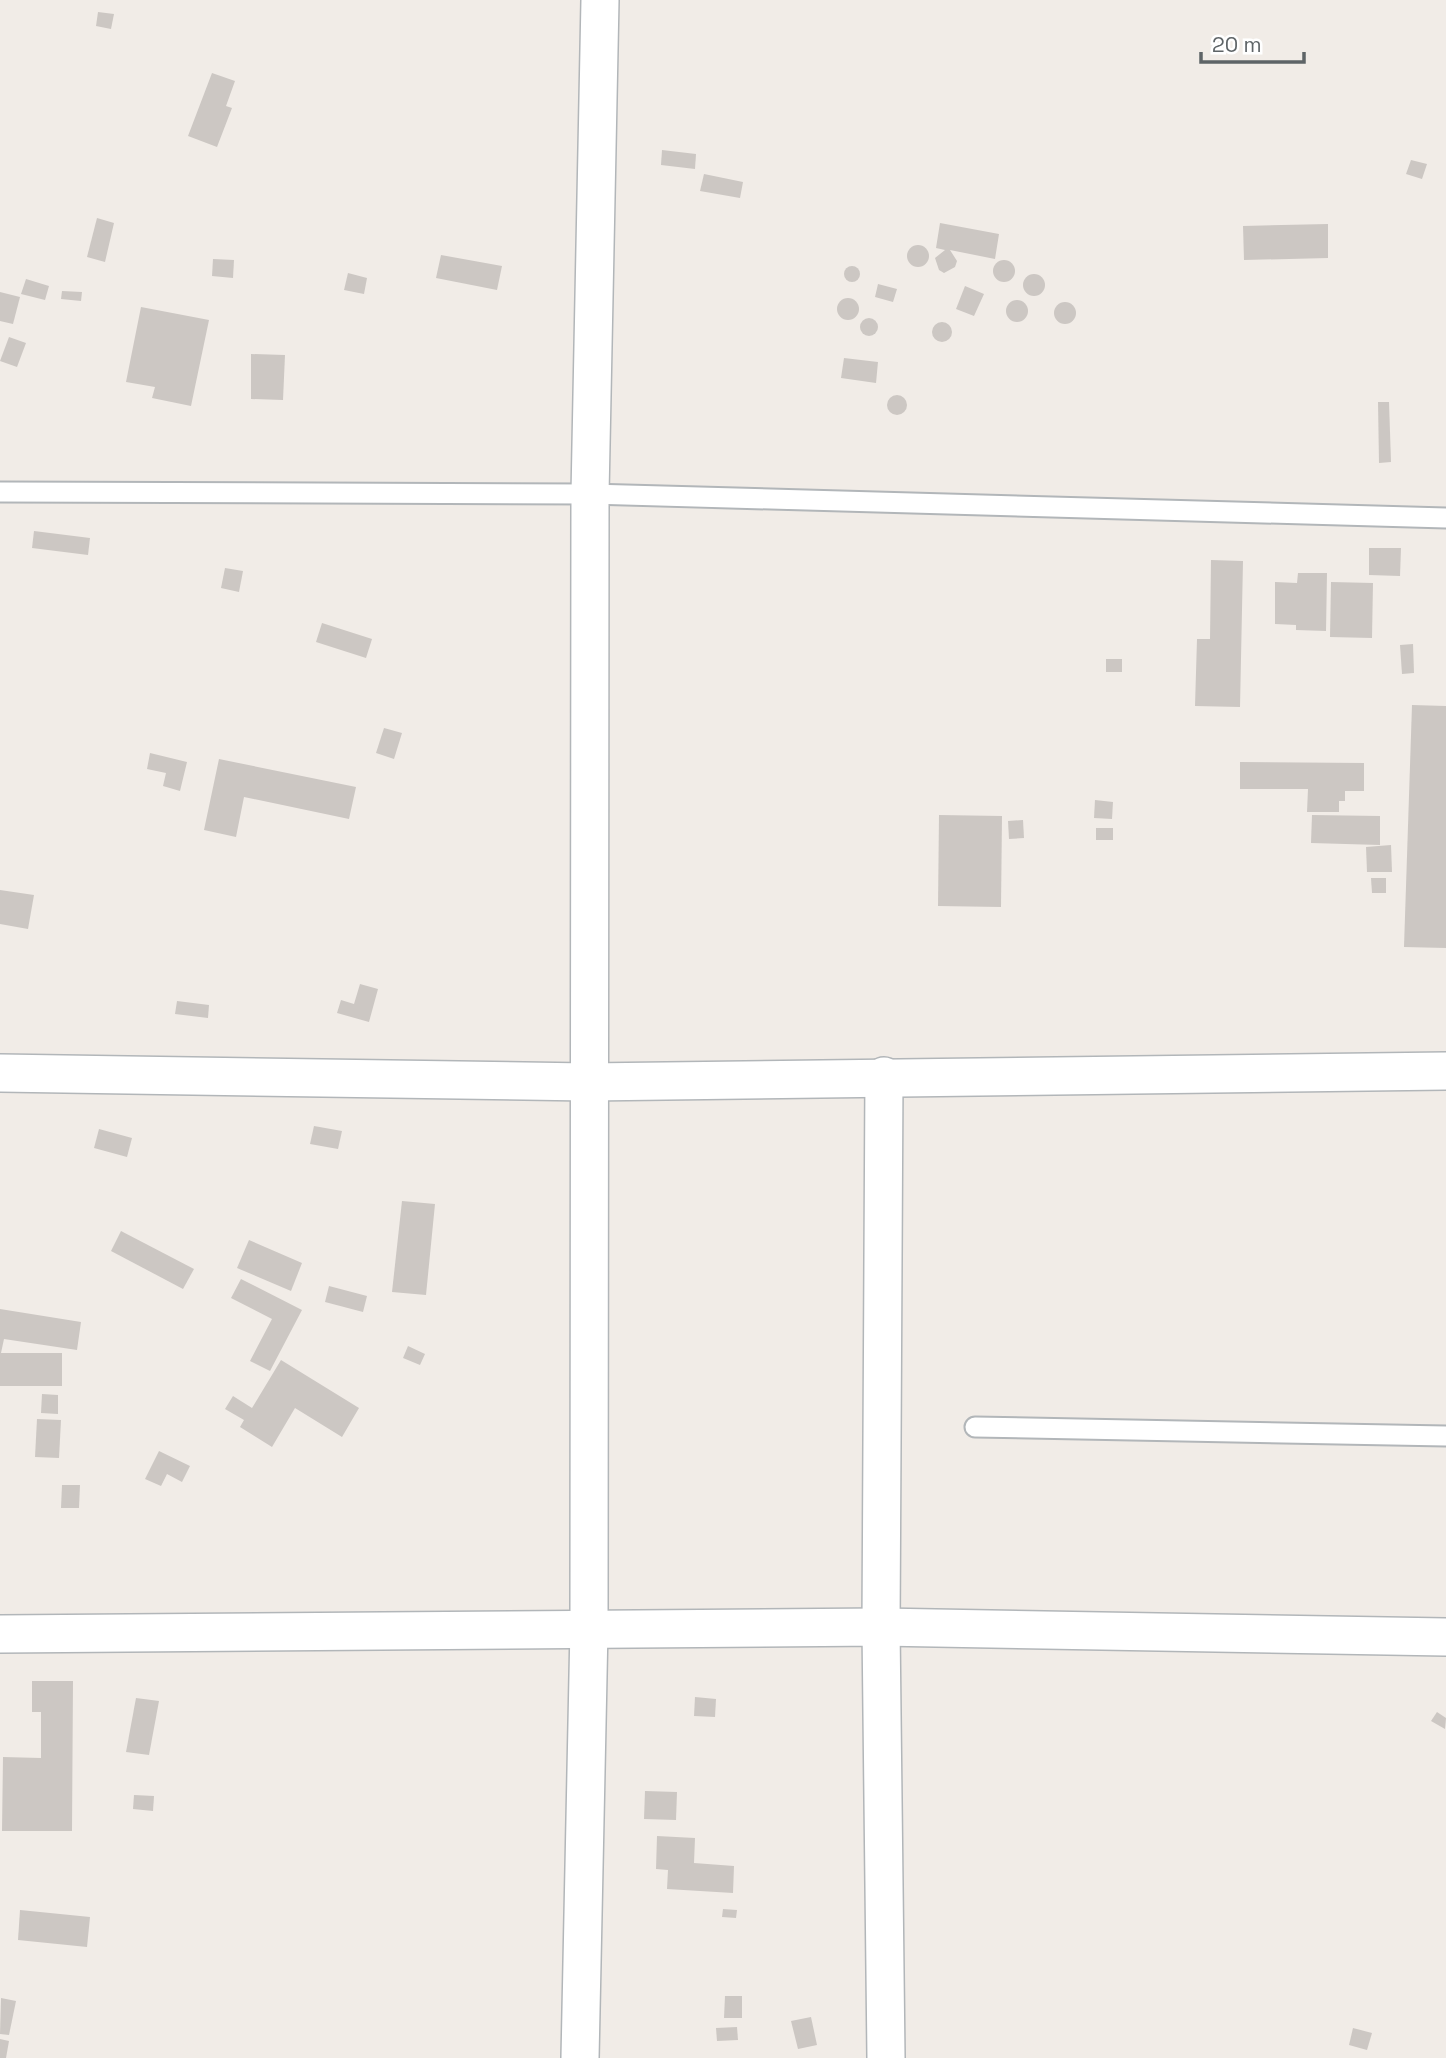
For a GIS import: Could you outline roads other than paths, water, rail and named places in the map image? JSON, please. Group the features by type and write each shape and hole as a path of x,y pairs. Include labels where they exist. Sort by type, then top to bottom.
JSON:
{"street":[{"path":"580,2058 589,1628 590,494 600,0"},
{"path":"0,1073 588,1082 884,1076 1446,1071"},
{"path":"884,1076 881,1627 886,2058"},
{"path":"0,1634 881,1627 1446,1637"}],"lane":[{"path":"0,492 590,494 1446,518"},
{"path":"975,1427 1446,1436"}]}
